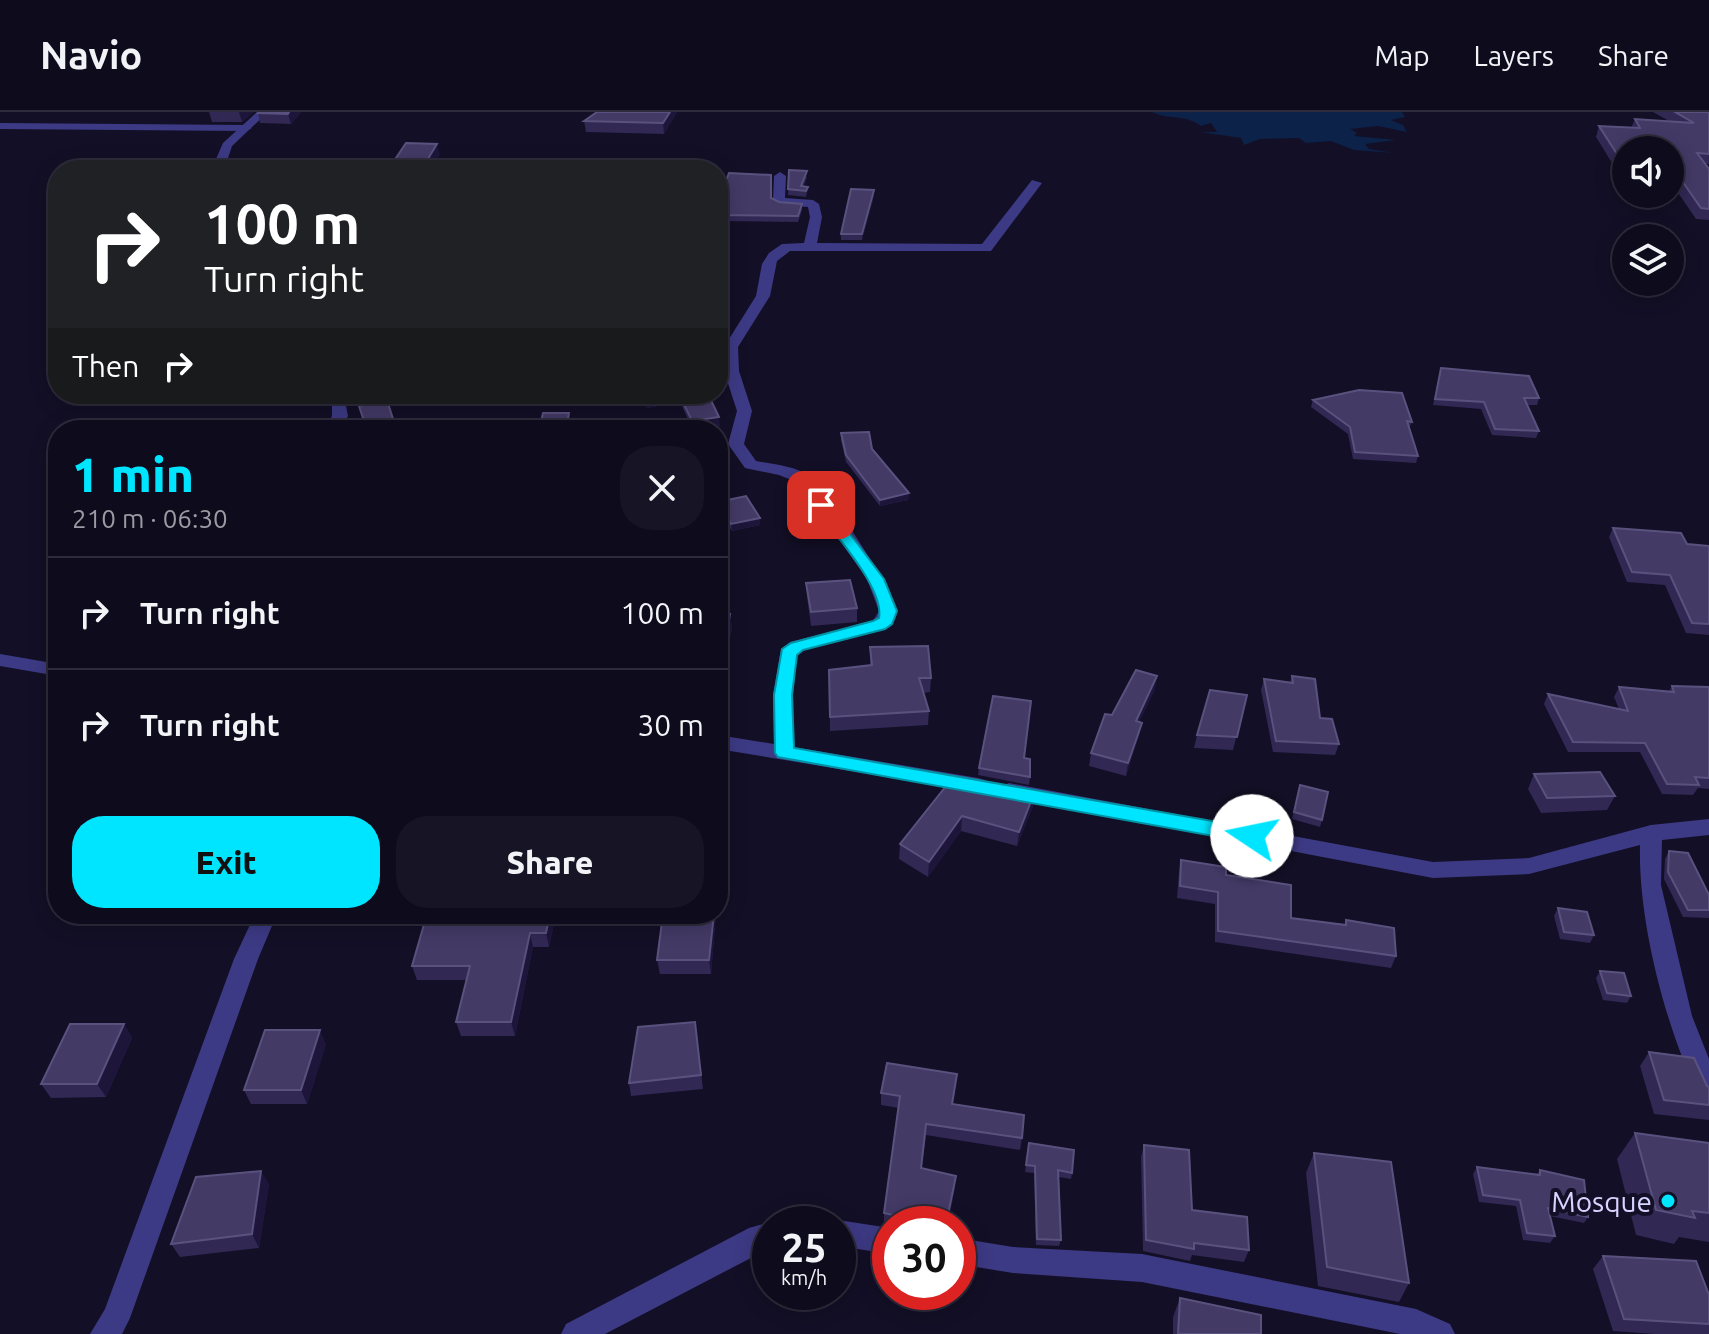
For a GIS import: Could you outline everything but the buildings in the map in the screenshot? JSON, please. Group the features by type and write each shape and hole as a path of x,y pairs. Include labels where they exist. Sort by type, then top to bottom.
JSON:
{"street":[{"path":"223,160 227,145 263,112"},
{"path":"0,126 246,128"},
{"path":"780,176 779,201 813,204 816,217 810,247"},
{"path":"784,753 783,695 788,653 797,646 879,625 886,620 888,611 876,579 805,480 783,471 751,465 736,444 745,409 731,370 731,348 742,323 766,288 767,265 775,253 787,247 986,248 1036,183"},
{"path":"0,660 48,668"},
{"path":"728,744 1433,870 1529,866 1651,833 1709,827"},
{"path":"1651,833 1650,885 1680,1016 1708,1088"},
{"path":"105,1334 116,1318 246,959 262,924"},
{"path":"576,1334 752,1241"},
{"path":"976,1254 1013,1260 1142,1268 1416,1323 1440,1334"}],"water":[{"path":"1152,112 1402,112 1405,117 1391,120 1403,125 1407,132 1378,126 1350,129 1357,133 1354,136 1396,140 1365,144 1369,149 1394,153 1354,150 1331,141 1306,143 1299,138 1260,139 1244,145 1241,138 1200,132 1217,132 1211,123 1201,126 1189,120"}],"place":[{"name":"Mosque","path":"1668,1201"}],"route":[{"path":"821,505 876,579 888,611 886,620 879,625 797,646 788,653 783,695 784,753 917,774 1252,836"}]}
